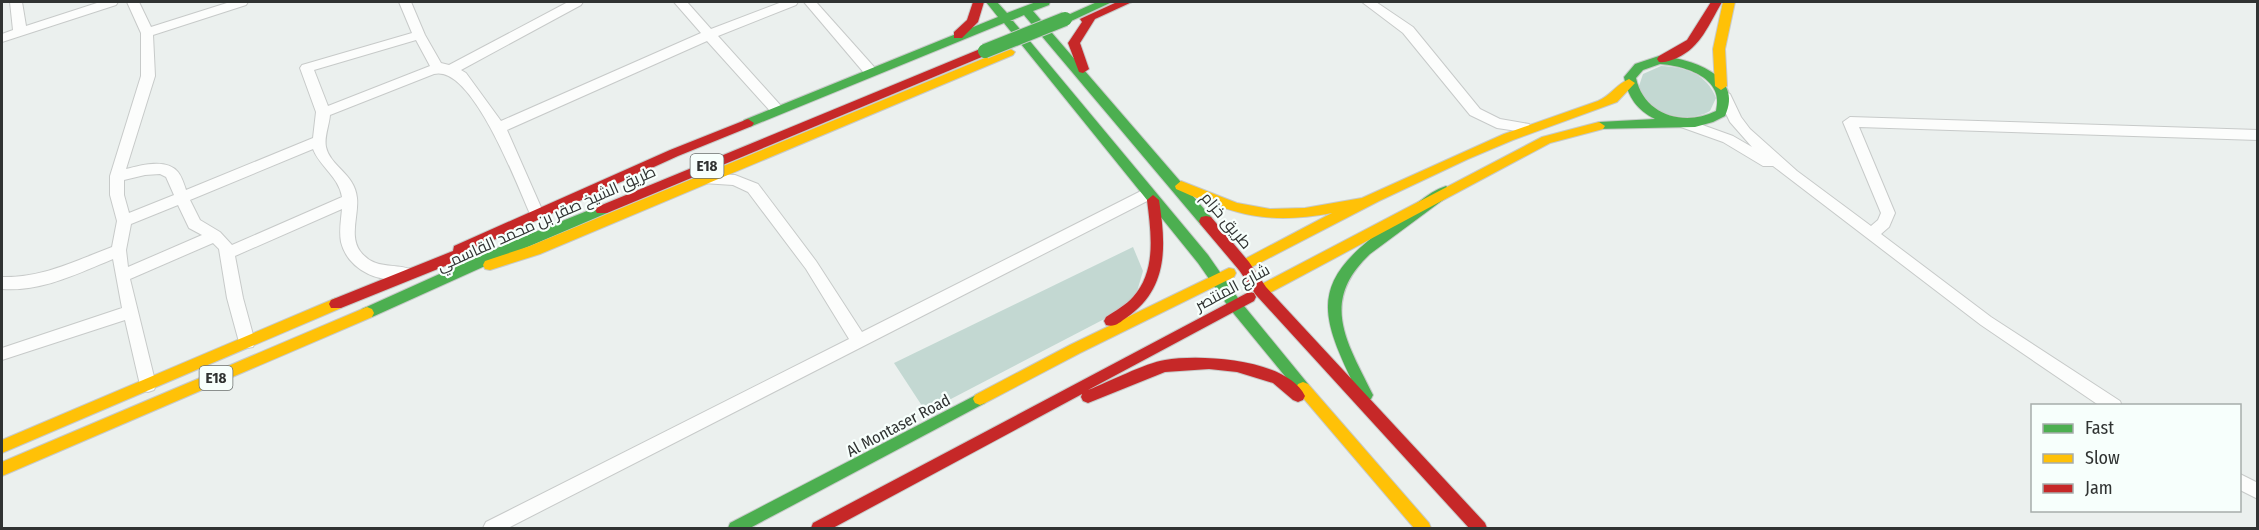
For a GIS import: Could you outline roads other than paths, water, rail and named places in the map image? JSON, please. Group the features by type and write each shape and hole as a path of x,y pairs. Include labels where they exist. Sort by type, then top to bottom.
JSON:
{"main road":[{"path":"954,38 972,22 978,2"},
{"path":"991,2 1337,429 1423,528"},
{"name":"طريق الشيخ صقر بن محمد القاسمي","path":"2,469 431,286 520,244 981,46 1049,6 1071,2"},
{"name":"طريق الشيخ صقر بن محمد القاسمي","path":"2,447 430,264 494,242 810,108 981,46 1065,19 1106,2"},
{"path":"431,286 535,250 1126,2"},
{"path":"1716,2 1696,43 1685,52 1637,68 1631,75 1629,83 1632,93 1639,104 1650,112 1679,123 1709,121 1719,115 1725,107 1719,49 1729,2"},
{"path":"430,264 537,214 777,110 1005,18 1022,6 1049,6"},
{"name":"طريق خزام","path":"1022,6 1175,183 1244,266 1261,291 1479,528"},
{"path":"1086,79 1074,43 1091,17"},
{"path":"1659,60 1688,63 1713,77 1723,92"},
{"path":"974,67 993,63 1023,64 1045,72 1058,82"},
{"name":"شارع المنتصر","path":"1075,349 1244,266 1363,203 1494,140 1613,99 1629,83"},
{"name":"شارع المنتصر","path":"819,528 1446,191 1546,140 1600,126 1628,123 1679,123"},
{"path":"1175,183 1229,205 1271,214 1296,213 1363,203"},
{"path":"1377,418 1339,338 1333,312 1336,288 1345,268 1355,257 1446,191"},
{"path":"1075,349 1139,299 1155,271 1159,241 1151,197"},
{"name":"Al Montaser Road","path":"736,528 1075,349"},
{"path":"999,430 1164,366 1209,363 1237,366 1278,379 1337,429"}],"street":[{"path":"16,2 20,32"},
{"path":"2,38 112,2"},
{"path":"133,2 147,33 148,76 117,176 117,195 124,221 119,250 122,276 148,385"},
{"path":"147,33 242,2"},
{"path":"405,2 420,35 444,69 461,76 499,128 537,214"},
{"path":"323,113 444,69 578,2"},
{"path":"680,2 777,110"},
{"path":"499,128 711,34 792,2"},
{"path":"810,2 870,71"},
{"path":"1368,2 1408,30 1476,112 1497,123 1524,128"},
{"path":"411,272 388,273 368,268 358,259 348,239 351,200 348,185 321,153 319,141 323,113 307,68 420,35"},
{"path":"1723,92 1735,119 1745,132 1792,175 1986,321 2112,404"},
{"path":"1871,235 1884,223 1888,213 1850,122 2258,135"},
{"path":"1679,123 1728,140 1792,175"},
{"path":"124,221 319,141"},
{"path":"117,176 166,170 172,174 194,225 215,236 226,247 235,298 247,342"},
{"path":"700,180 724,178 753,188 811,265 860,341"},
{"path":"492,528 860,341 1151,197"},
{"path":"228,253 351,200"},
{"path":"122,276 215,236"},
{"path":"2,283 15,285 38,281 119,250"},
{"path":"352,297 362,285 368,268"},
{"path":"2,354 130,312"},
{"path":"2241,483 2258,492"}]}
